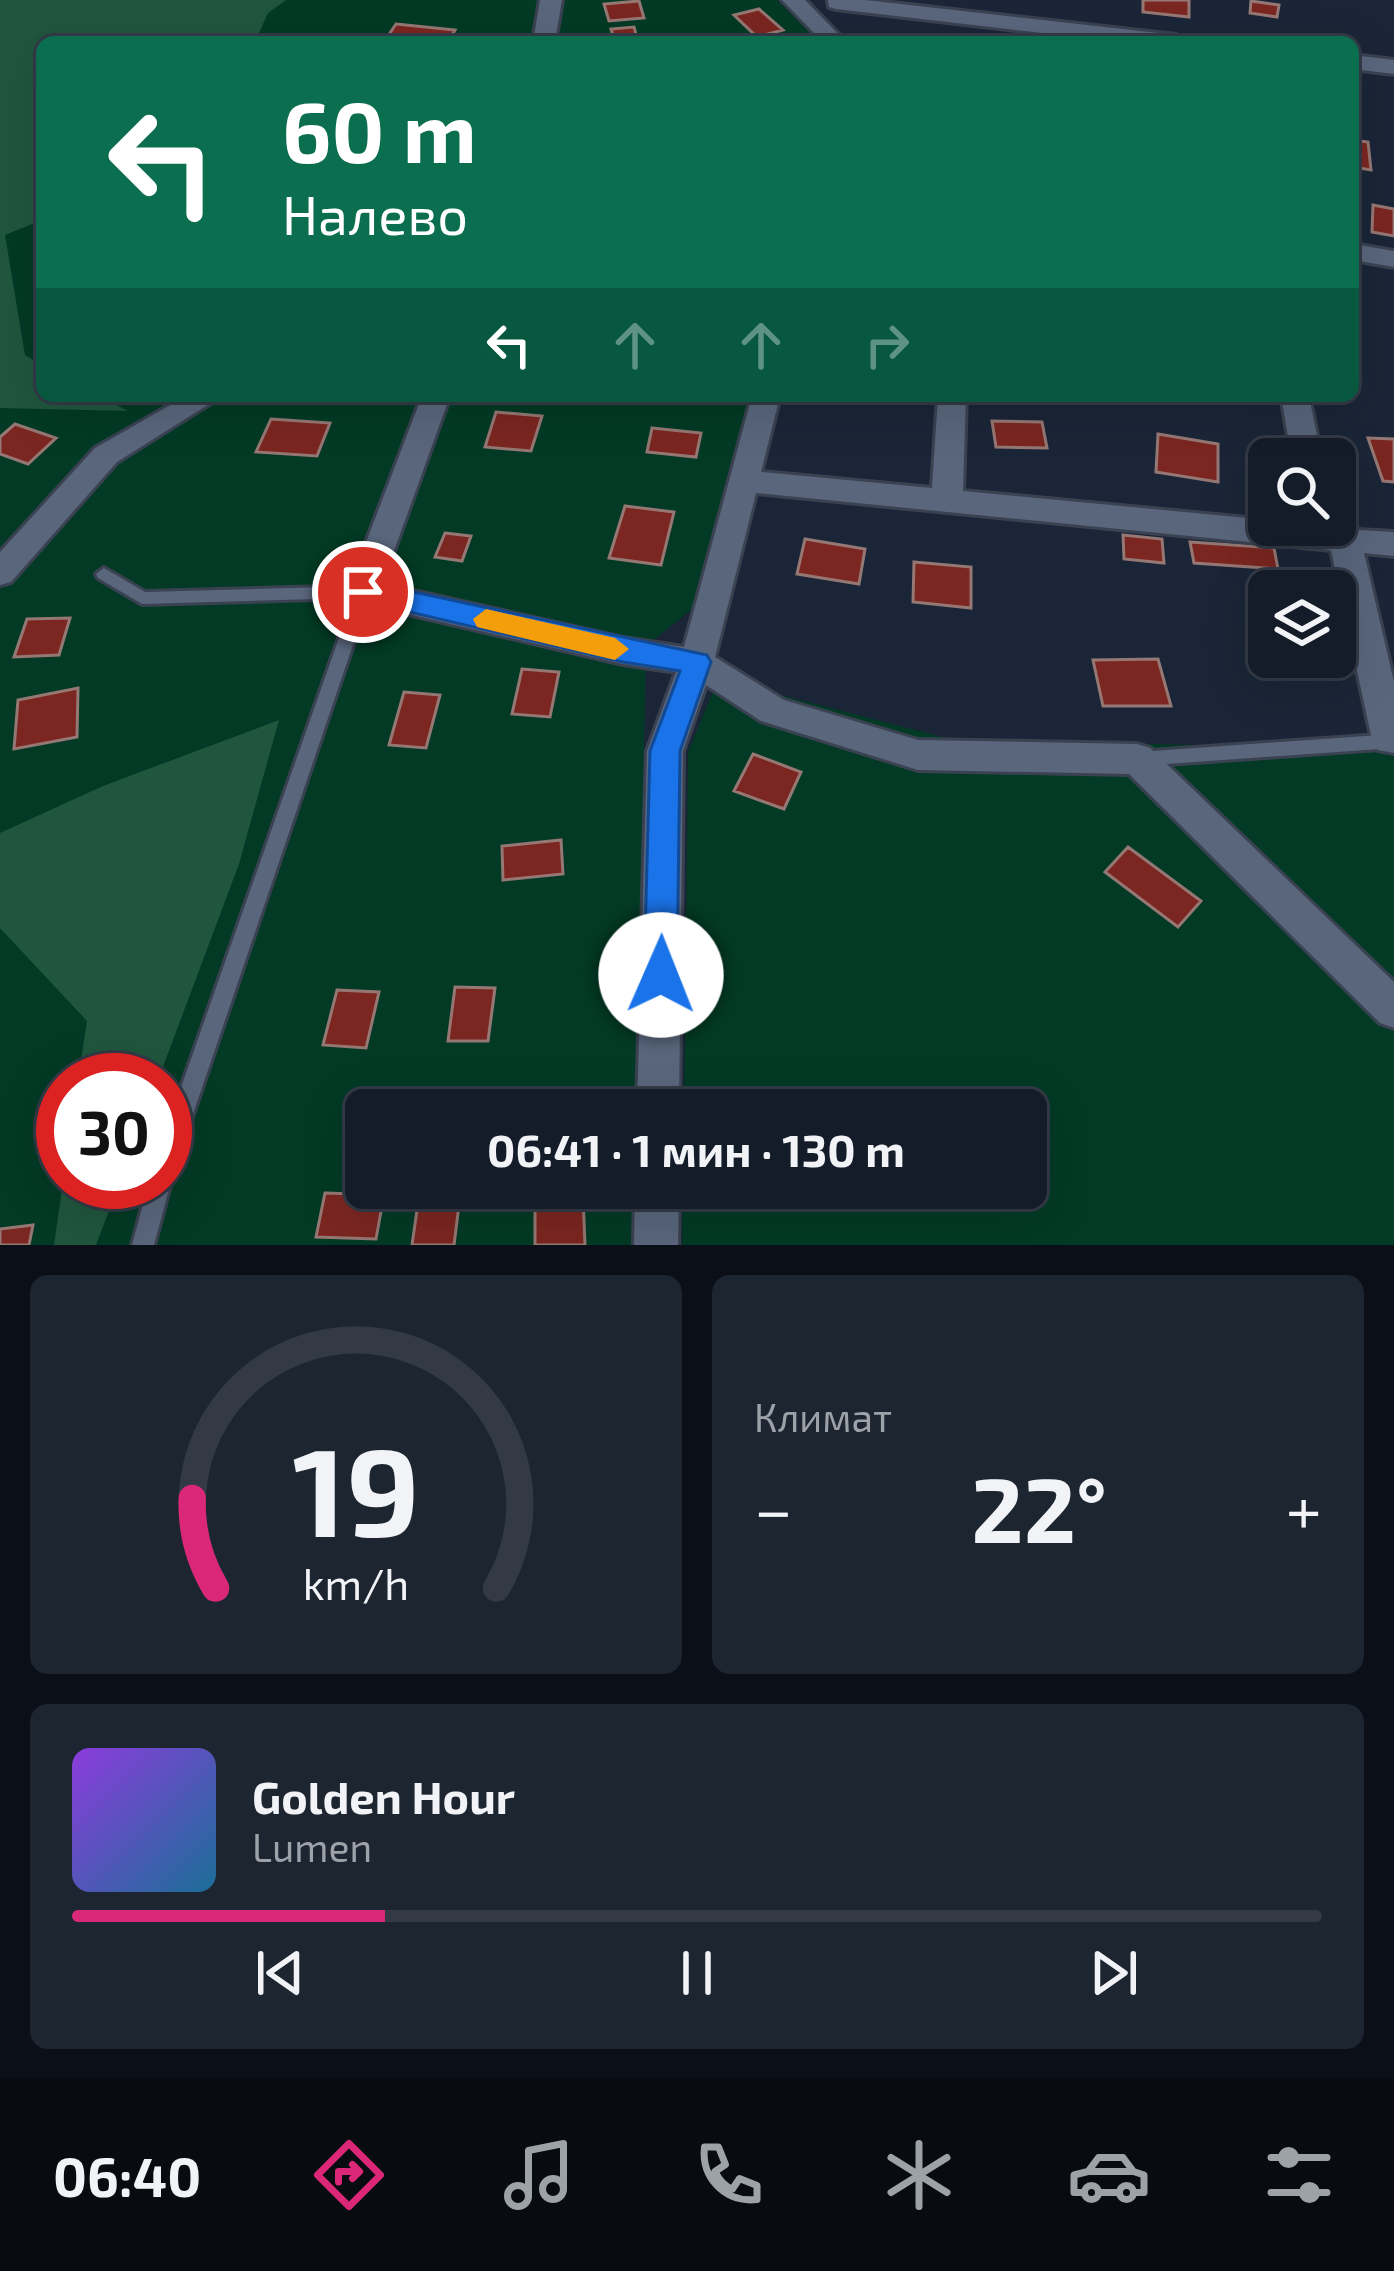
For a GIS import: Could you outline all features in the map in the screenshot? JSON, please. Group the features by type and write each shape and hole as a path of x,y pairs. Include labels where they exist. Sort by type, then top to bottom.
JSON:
{"street":[{"path":"545,36 551,0"},
{"path":"794,0 829,36"},
{"path":"836,3 1124,36"},
{"path":"1359,63 1394,67"},
{"path":"1359,253 1394,259"},
{"path":"0,573 106,455 198,402"},
{"path":"434,402 363,592 623,651 698,662 773,711 918,755 1137,759 1394,1009"},
{"path":"658,1089 665,751 698,662 764,402"},
{"path":"947,501 952,402"},
{"path":"1296,402 1303,438"},
{"path":"744,481 1248,527"},
{"path":"1356,538 1394,544"},
{"path":"1333,546 1392,741"},
{"path":"656,1245 657,1209"}],"lane":[{"path":"104,574 142,598 363,592 192,1086"},
{"path":"1137,759 1392,741"},
{"path":"143,1245 153,1209"}],"green space":[{"path":"0,0 777,0 813,36 36,36 36,402 753,402 692,609 646,646 637,1089 345,1089 345,1209 635,1209 634,1245 0,1245"},
{"path":"0,0 286,0 268,13 258,36 36,36 36,222 5,235 25,355 36,361 36,402 111,402 128,411 0,408"},
{"path":"718,679 954,740 1394,749 1394,1245 682,1245 683,1209 1047,1209 1047,1089 684,1089 688,752"},
{"path":"279,720 239,864 168,1053 82,1053 87,1021 0,928 0,833 103,786"},
{"path":"59,1209 110,1209 96,1245 54,1245"}],"building":[{"path":"1143,0 1189,0 1189,17 1143,12"},
{"path":"639,1 644,18 609,21 604,4"},
{"path":"1251,1 1279,5 1277,17 1250,13"},
{"path":"759,9 783,30 756,36 734,15"},
{"path":"396,24 455,30 452,36 388,36"},
{"path":"634,27 636,36 613,36 611,29"},
{"path":"1359,141 1368,142 1371,170 1359,168"},
{"path":"1373,205 1394,209 1394,236 1372,232"},
{"path":"496,412 542,416 531,451 485,447"},
{"path":"271,419 330,423 317,456 256,452"},
{"path":"992,421 1042,422 1047,448 996,447"},
{"path":"15,424 56,438 28,464 0,454 0,437"},
{"path":"652,428 701,433 696,457 647,452"},
{"path":"1158,434 1218,444 1218,482 1156,472"},
{"path":"1368,438 1394,439 1394,482 1383,481"},
{"path":"625,506 674,512 661,565 609,558"},
{"path":"445,533 471,536 462,561 435,557"},
{"path":"1123,535 1162,539 1164,563 1124,559"},
{"path":"805,539 865,549 859,584 797,574"},
{"path":"1190,542 1274,548 1278,569 1194,563"},
{"path":"914,562 971,567 971,608 913,602"},
{"path":"70,618 59,655 14,657 27,619"},
{"path":"1158,659 1171,706 1103,706 1093,660"},
{"path":"522,669 559,672 550,717 512,714"},
{"path":"78,688 77,737 14,749 18,700"},
{"path":"404,692 440,695 426,748 389,745"},
{"path":"753,754 801,772 784,809 734,791"},
{"path":"561,840 563,874 503,880 502,846"},
{"path":"1128,847 1201,901 1178,927 1105,872"},
{"path":"455,987 495,988 488,1041 448,1041"},
{"path":"337,990 379,992 366,1048 323,1045"},
{"path":"325,1193 345,1194 345,1209 381,1209 376,1239 316,1237"},
{"path":"417,1209 458,1209 454,1245 412,1245"},
{"path":"535,1209 584,1209 585,1245 535,1245"},
{"path":"33,1225 29,1245 0,1245 0,1229"}],"slow traffic":[{"path":"486,619 615,649"}],"route":[{"path":"363,592 623,651 698,662 665,751 661,975"}]}
